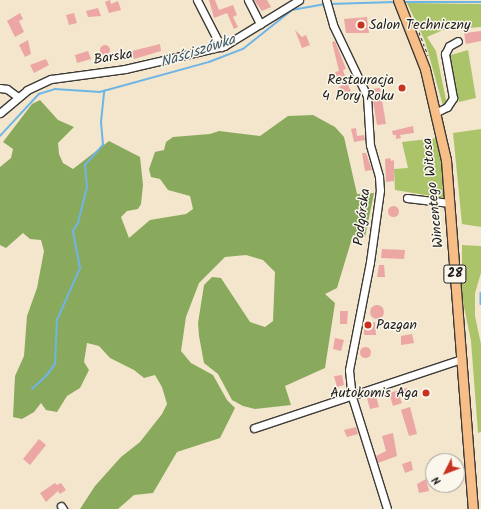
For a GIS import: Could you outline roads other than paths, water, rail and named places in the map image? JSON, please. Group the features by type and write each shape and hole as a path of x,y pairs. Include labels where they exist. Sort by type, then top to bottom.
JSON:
{"main road":[{"name":"Wincentego Witosa","path":"400,4 424,69 436,112 446,160 473,509"}],"street":[{"path":"197,0 221,47"},
{"path":"248,0 260,24"},
{"name":"Barska","path":"0,113 18,97 51,79 125,69 221,47 299,0"},
{"name":"Podgórska","path":"326,1 329,11 367,96 370,145 380,190 370,262 349,370 352,397 387,509"},
{"path":"436,112 447,107 453,98 445,54 449,46 458,40"},
{"path":"0,88 18,97"},
{"path":"406,198 450,203"},
{"path":"254,428 352,397 462,359"}],"waterway":[{"name":"Naściszówka","path":"329,4 395,2"},
{"name":"Naściszówka","path":"403,2 481,2"},
{"name":"Naściszówka","path":"0,136 39,94 55,89 100,92 209,62 243,49 292,10 326,4"},
{"path":"32,389 47,375 55,364 57,320 80,268 73,231 78,223 87,188 85,165 103,145 101,122 104,91"},
{"path":"481,293 481,304"}],"place":[{"name":"Salon Techniczny","path":"361,25"},
{"name":"Restauracja 4 Pory Roku","path":"402,88"},
{"name":"Pazgan","path":"368,325"},
{"name":"Autokomis Aga","path":"426,393"}]}
